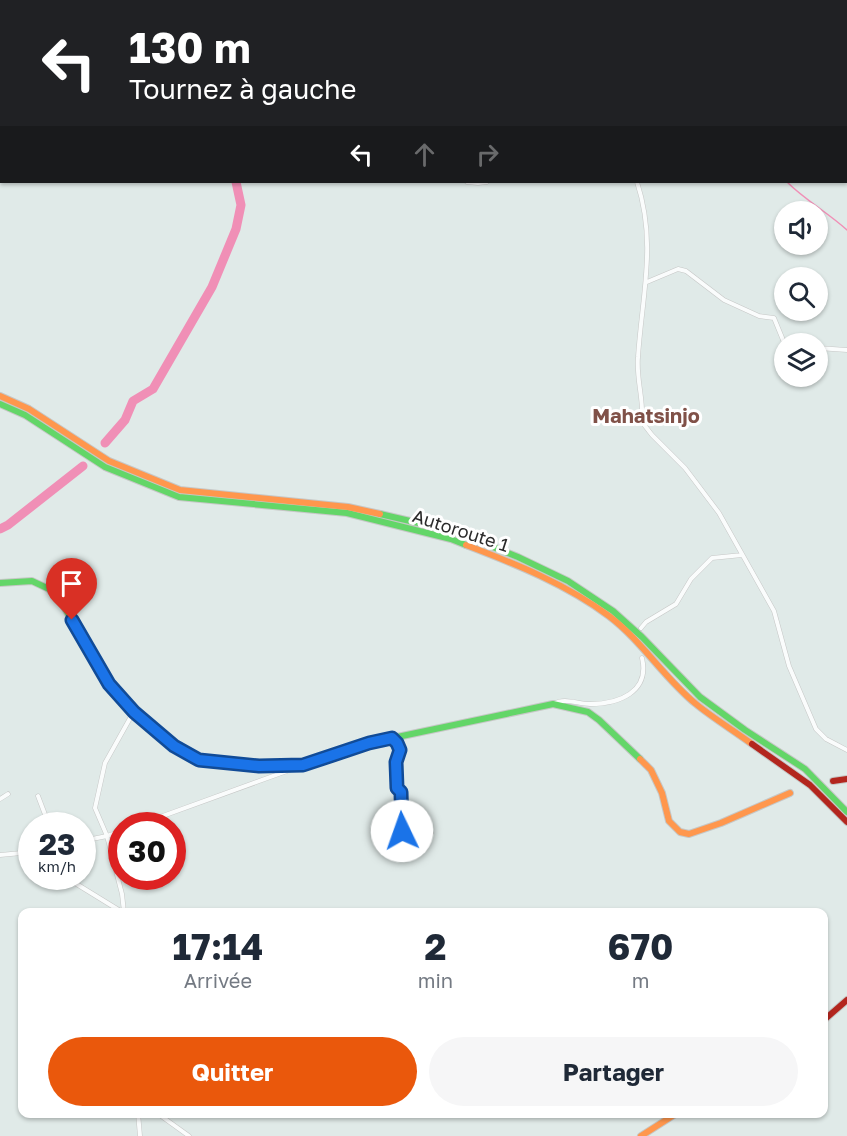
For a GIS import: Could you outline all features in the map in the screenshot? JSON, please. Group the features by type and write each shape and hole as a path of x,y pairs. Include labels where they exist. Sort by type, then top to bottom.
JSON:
{"main road":[{"name":"Autoroute 1","path":"0,396 28,409 109,461 180,490 348,507 453,531 518,557 568,581 613,611 642,637 700,697 805,769 847,812"},
{"name":"Autoroute 1","path":"0,404 25,415 105,467 179,497 347,513 451,539 517,564 561,585 609,616 632,636 695,703 810,785 847,822"},
{"path":"0,583 32,581 48,589 63,605 109,684 134,712 174,746 199,760 259,766 303,765 369,743 553,704 588,712 651,770 662,793 669,821 680,832 689,834 790,793"},
{"path":"833,781 847,779"},
{"path":"828,1017 847,1000"},
{"path":"641,1136 669,1118"}],"street":[{"path":"637,183 648,239 646,282 637,359 643,408 642,422 692,476 719,513 774,611 789,666 816,729 826,739 847,750"},
{"path":"646,282 678,269 686,271 724,300 759,316 774,318 780,333"},
{"path":"828,349 847,350"},
{"path":"641,628 646,622 676,604 691,579 712,558 742,555"},
{"path":"553,704 562,700 588,704 605,702 633,692 644,676 642,658"},
{"path":"123,908 122,894 106,836 95,808 105,763 134,712"},
{"path":"392,738 400,750 396,762 397,788 401,792 402,831 411,846 431,833"},
{"path":"174,812 303,765"},
{"path":"0,799 8,794"},
{"path":"38,796 44,812"},
{"path":"96,838 106,836"},
{"path":"0,855 18,853"},
{"path":"86,890 116,908"},
{"path":"138,1118 140,1136"},
{"path":"164,1118 189,1136"}],"waterway":[{"path":"105,443 125,420 133,401 153,389 212,287 236,229 241,205 236,183"},
{"path":"788,183 847,230"},
{"path":"0,529 83,466"}],"traffic: fast":[{"path":"0,404 25,415 105,467 179,497 347,513 451,539 466,545"},
{"path":"380,514 453,531 518,557 568,581 613,611 642,637 700,697 805,769 847,812"},
{"path":"0,583 32,581 49,589 63,605 109,684 134,713 174,746 199,760 259,766 303,765 369,743 553,704 588,712 640,759"}],"traffic: slow":[{"path":"0,396 29,409 109,461 180,490 348,507 380,514"},
{"path":"466,545 540,576 576,594 609,616 643,648 684,694 752,744"},
{"path":"640,759 651,770 662,793 669,821 680,832 689,834 721,823 790,793"},
{"path":"641,1136 669,1118"}],"traffic: jam":[{"path":"752,744 810,785 847,822"},
{"path":"833,781 847,779"},
{"path":"828,1017 847,1000"}],"district":[{"name":"Mahatsinjo","path":"646,415"}],"route":[{"path":"72,620 109,684 134,712 174,746 199,760 259,766 303,765 369,743 392,738 400,750 396,762 397,788 401,792 402,831"}]}
